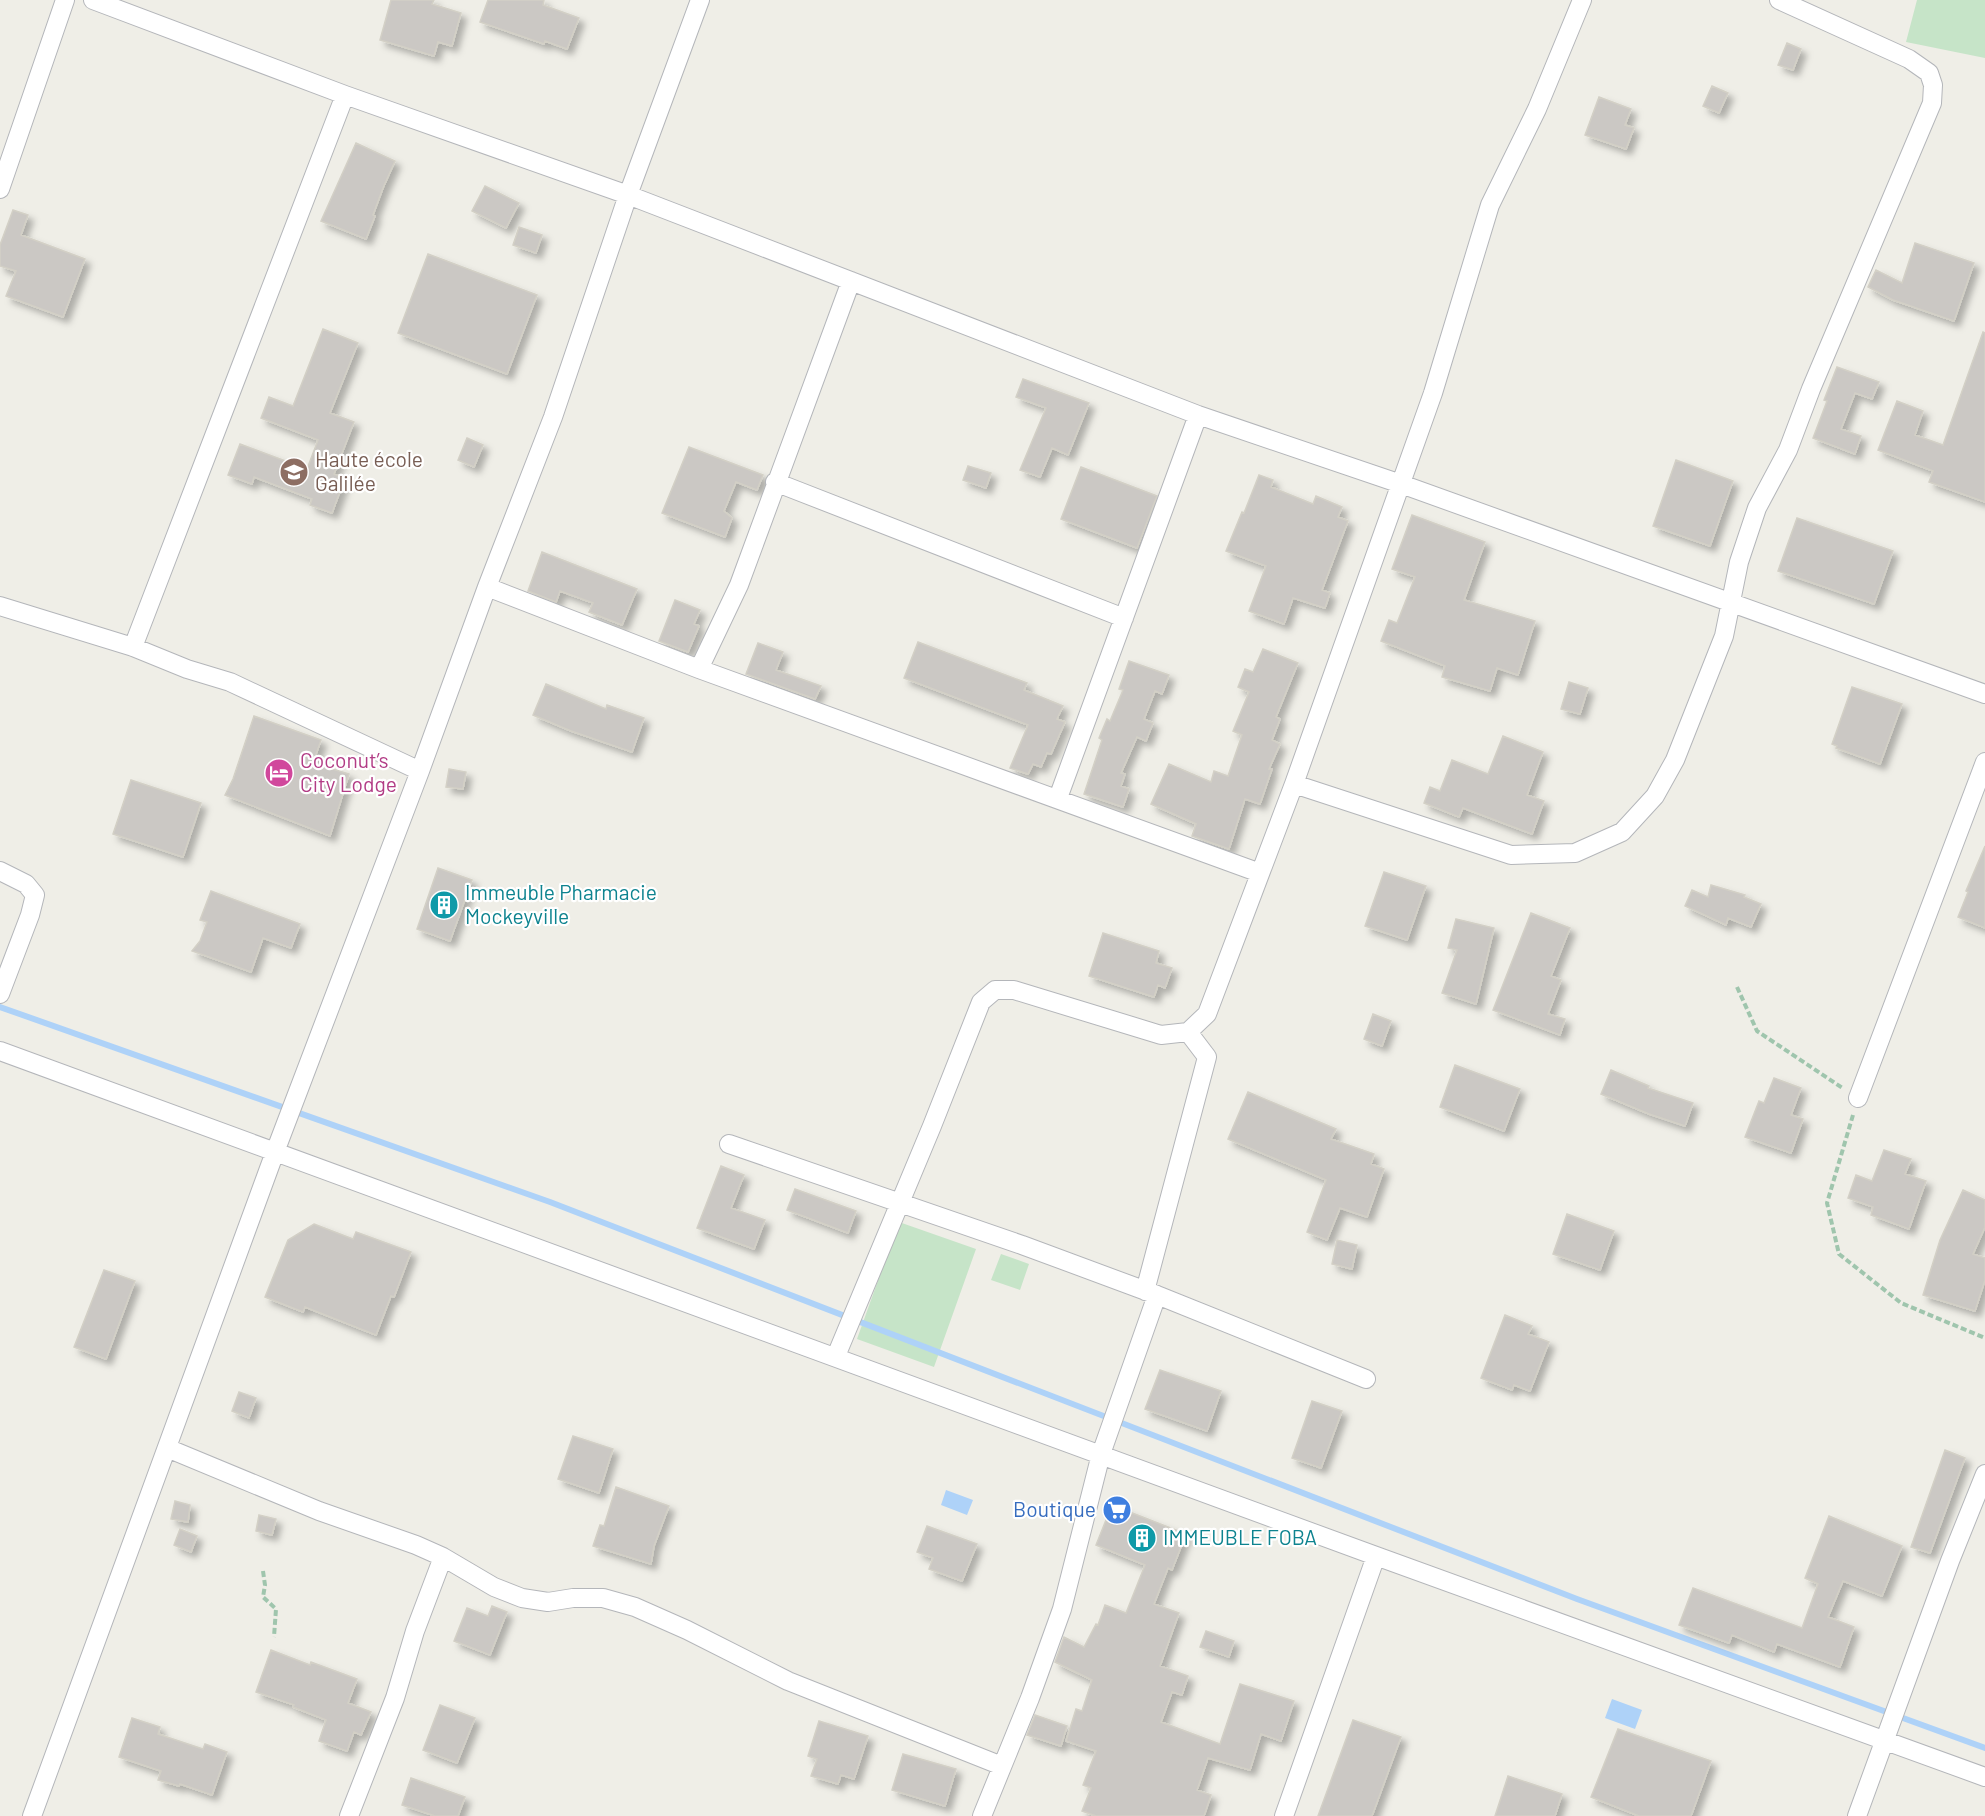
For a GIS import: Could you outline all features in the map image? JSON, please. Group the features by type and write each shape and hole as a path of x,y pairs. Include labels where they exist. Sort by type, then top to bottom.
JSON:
{"street":[{"path":"0,189 65,0"},
{"path":"93,0 345,95 628,195 1198,415 1401,484 1985,694"},
{"path":"32,1816 274,1152 553,417 628,195 699,0"},
{"path":"836,1356 981,1002 995,990 1014,990 1161,1035 1188,1032 1207,1014 1294,784 1433,393 1490,205 1537,109 1582,0"},
{"path":"1294,784 1511,855 1575,853 1622,832 1655,796 1674,760 1724,636 1739,562 1757,508 1788,450 1811,389 1932,103 1934,85 1929,73 1910,59 1779,0"},
{"path":"134,648 345,95"},
{"path":"699,669 739,585 851,281"},
{"path":"1058,798 1198,415"},
{"path":"776,483 1124,618"},
{"path":"487,587 699,669 1260,873"},
{"path":"0,606 134,648 230,682 420,771"},
{"path":"1858,1098 1985,762"},
{"path":"0,870 26,884 35,895 30,915 0,994"},
{"path":"982,1816 1030,1698 1062,1609 1101,1454 1151,1293 1207,1057 1188,1032"},
{"path":"0,1051 1376,1556 1985,1776"},
{"path":"729,1144 1022,1245 1151,1293 1366,1379"},
{"path":"167,1448 319,1511 416,1545 443,1557 494,1587 522,1598 548,1602 573,1598 603,1598 635,1607 687,1630 788,1681 1002,1766"},
{"path":"1857,1816 1950,1561 1985,1474"},
{"path":"1284,1816 1376,1556"},
{"path":"349,1816 395,1698 415,1631 443,1557"}],"path":[{"path":"1737,987 1757,1031 1858,1098 1827,1203 1839,1254 1901,1303 1985,1338"},
{"path":"263,1571 265,1585 263,1597 276,1609 274,1637"}],"green space":[{"path":"1917,0 1985,0 1985,58 1906,42"},
{"path":"899,1222 976,1249 934,1367 857,1339"},
{"path":"1001,1254 1029,1264 1020,1290 991,1280"}],"water":[{"path":"946,1490 973,1500 967,1515 941,1505"},
{"path":"1612,1699 1642,1710 1635,1729 1605,1718"}],"building":[{"path":"391,0 434,0 432,4 461,13 452,46 438,42 434,56 380,40"},
{"path":"488,0 544,0 543,5 579,18 567,49 545,41 544,44 480,22"},
{"path":"1787,43 1801,49 1793,70 1778,65"},
{"path":"1712,86 1728,93 1719,113 1703,106"},
{"path":"1599,97 1631,109 1625,125 1634,128 1626,149 1585,135"},
{"path":"356,143 395,161 383,188 366,239 321,221"},
{"path":"485,186 519,203 506,228 472,211"},
{"path":"13,210 28,215 21,235 85,259 63,317 6,296 16,271 0,266 0,245"},
{"path":"519,227 542,235 536,253 513,245"},
{"path":"1915,243 1974,263 1954,321 1893,300 1868,287 1876,270 1902,283"},
{"path":"428,254 537,295 507,374 398,333"},
{"path":"323,329 358,343 330,413 354,422 334,474 345,478 332,513 310,505 312,499 254,477 252,484 228,475 240,444 307,469 318,440 261,418 269,397 293,406"},
{"path":"1983,332 1985,333 1985,502 1929,482 1933,471 1878,450 1897,401 1923,411 1915,435 1943,445"},
{"path":"1837,367 1879,382 1872,399 1855,393 1841,429 1861,436 1855,454 1813,438"},
{"path":"1023,379 1089,403 1068,455 1052,448 1040,477 1020,470 1046,408 1016,397"},
{"path":"467,438 483,445 474,467 458,460"},
{"path":"689,447 763,475 757,490 736,482 724,511 732,518 725,537 662,513"},
{"path":"1676,460 1733,481 1710,546 1653,526"},
{"path":"968,466 991,473 986,488 963,480"},
{"path":"1081,467 1157,496 1137,548 1061,519"},
{"path":"1259,475 1273,480 1271,487 1313,504 1316,496 1342,507 1338,517 1348,521 1322,590 1330,593 1325,608 1293,598 1284,624 1249,611 1266,566 1226,551"},
{"path":"1412,515 1485,542 1464,600 1535,621 1518,675 1497,668 1490,691 1442,677 1445,666 1381,641 1389,620 1397,623 1415,577 1392,569"},
{"path":"1797,518 1893,551 1874,604 1778,571"},
{"path":"542,552 637,589 622,625 589,612 593,603 560,591 556,602 528,591"},
{"path":"675,600 700,610 694,624 699,626 688,652 659,641"},
{"path":"918,642 1027,683 1024,690 1063,706 1057,719 1065,722 1051,754 1047,753 1041,767 1033,764 1028,774 1010,768 1028,725 904,678"},
{"path":"758,643 783,652 776,670 821,686 815,699 746,674"},
{"path":"1263,649 1298,663 1276,717 1280,719 1272,740 1280,744 1269,769 1272,769 1260,804 1245,799 1229,849 1192,836 1196,824 1151,804 1169,764 1211,782 1214,771 1228,776 1242,735 1233,731 1249,692 1238,687 1245,669 1253,672"},
{"path":"1129,661 1169,675 1162,694 1155,691 1144,719 1153,723 1146,741 1137,737 1121,773 1125,774 1121,786 1129,789 1123,807 1084,794 1102,740 1099,738 1107,719 1110,721 1123,690 1119,689"},
{"path":"1569,682 1588,688 1580,714 1561,709"},
{"path":"546,684 606,709 607,705 644,718 632,752 533,715"},
{"path":"1852,687 1902,704 1880,764 1836,748 1837,746 1832,744"},
{"path":"254,716 321,740 313,763 349,774 330,836 225,795 233,779"},
{"path":"1503,736 1543,752 1527,795 1544,801 1532,834 1463,808 1459,817 1424,803 1430,787 1440,791 1452,760 1488,774"},
{"path":"449,769 466,772 463,789 446,787"},
{"path":"131,780 201,803 183,857 113,834"},
{"path":"1985,846 1985,928 1958,917"},
{"name":"Immeuble Pharmacie Mockeyville","path":"438,868 472,880 450,941 417,929"},
{"path":"1384,872 1426,886 1407,940 1365,926"},
{"path":"1711,885 1745,895 1744,897 1761,904 1751,927 1728,918 1726,925 1685,906 1692,890 1708,897"},
{"path":"211,891 300,924 291,948 263,938 251,972 192,951 200,941 207,922 200,920"},
{"path":"1531,913 1570,928 1551,976 1561,980 1548,1014 1565,1019 1560,1035 1493,1010"},
{"path":"1456,919 1494,928 1476,1004 1442,993 1457,950 1448,948"},
{"path":"1103,933 1159,951 1156,963 1172,968 1165,988 1158,985 1154,997 1089,976"},
{"path":"1373,1014 1391,1021 1382,1046 1364,1039"},
{"path":"1455,1065 1520,1089 1504,1131 1440,1107"},
{"path":"1611,1070 1649,1086 1648,1088 1693,1103 1685,1126 1601,1094"},
{"path":"1774,1078 1801,1088 1791,1115 1803,1119 1791,1153 1745,1137 1759,1101 1764,1103"},
{"path":"1248,1092 1336,1129 1331,1139 1374,1154 1371,1164 1384,1169 1367,1217 1340,1208 1327,1240 1307,1232 1326,1180 1228,1139"},
{"path":"1884,1150 1911,1159 1905,1174 1926,1181 1909,1229 1871,1215 1873,1207 1848,1198 1856,1175 1872,1181"},
{"path":"721,1166 744,1175 731,1208 765,1220 754,1249 697,1228"},
{"path":"795,1189 856,1211 848,1233 787,1210"},
{"path":"1963,1190 1985,1200 1985,1227 1973,1254 1985,1258 1985,1280 1975,1311 1923,1295 1940,1240"},
{"path":"1567,1214 1614,1231 1600,1270 1553,1254"},
{"path":"314,1224 353,1239 356,1232 411,1252 394,1297 391,1296 376,1335 305,1307 303,1312 265,1297 288,1240"},
{"path":"1337,1240 1357,1245 1352,1269 1332,1264"},
{"path":"104,1270 135,1281 106,1359 74,1347"},
{"path":"1505,1315 1532,1326 1528,1334 1549,1342 1530,1391 1514,1385 1512,1390 1481,1378"},
{"path":"1160,1370 1221,1391 1207,1431 1145,1409"},
{"path":"239,1392 256,1398 249,1418 232,1411"},
{"path":"1312,1401 1342,1411 1321,1468 1292,1458"},
{"path":"573,1436 613,1449 599,1493 558,1479"},
{"path":"1945,1450 1965,1458 1930,1553 1911,1547"},
{"path":"616,1487 669,1506 654,1546 651,1564 593,1546 600,1525 604,1526"},
{"path":"175,1501 190,1505 188,1522 171,1519"},
{"path":"1112,1505 1186,1534 1172,1570 1168,1568 1154,1604 1179,1613 1160,1666 1188,1676 1182,1695 1172,1692 1161,1722 1220,1744 1240,1684 1294,1701 1281,1741 1261,1734 1250,1770 1208,1758 1197,1790 1211,1795 1204,1816 1096,1816 1082,1811 1091,1788 1083,1785 1096,1751 1066,1741 1076,1709 1082,1711 1092,1680 1055,1662 1064,1637 1084,1647 1096,1624 1098,1625 1105,1605 1126,1613 1145,1565 1096,1545"},
{"path":"259,1515 276,1519 272,1535 256,1531"},
{"path":"1829,1516 1902,1546 1882,1596 1843,1581 1828,1617 1854,1627 1840,1667 1777,1644 1774,1652 1732,1635 1729,1643 1679,1625 1693,1588 1802,1628 1818,1584 1805,1578"},
{"path":"927,1526 977,1544 962,1581 929,1569 933,1558 917,1552"},
{"path":"180,1529 197,1536 191,1552 174,1545"},
{"path":"492,1606 507,1612 490,1655 454,1641 467,1608 488,1616"},
{"path":"1206,1631 1234,1641 1229,1657 1200,1647"},
{"path":"271,1650 357,1679 348,1703 371,1712 361,1735 354,1732 347,1751 319,1741 326,1720 293,1707 294,1705 256,1692"},
{"path":"440,1705 475,1718 457,1763 423,1750"},
{"path":"1035,1715 1067,1726 1061,1746 1027,1735"},
{"path":"132,1718 160,1727 158,1734 203,1749 205,1744 227,1752 212,1795 180,1784 179,1786 158,1780 161,1771 119,1757"},
{"path":"1353,1720 1401,1737 1372,1816 1318,1816"},
{"path":"819,1721 868,1736 854,1779 841,1775 838,1784 811,1776 817,1759 808,1756"},
{"path":"1618,1729 1711,1761 1691,1816 1639,1816 1591,1797"},
{"path":"903,1754 956,1769 945,1806 892,1790"},
{"path":"1508,1776 1562,1794 1555,1816 1495,1816"},
{"path":"411,1778 465,1797 458,1816 435,1816 402,1805"}],"waterway":[{"path":"0,1007 550,1202 1577,1599 1985,1748"}],"place":[{"name":"Haute école Galilée","path":"294,472"},
{"name":"Coconut’s City Lodge","path":"279,773"},
{"name":"Immeuble Pharmacie Mockeyville","path":"444,905"},
{"name":"Boutique","path":"1117,1510"},
{"name":"IMMEUBLE FOBA","path":"1142,1538"}]}
